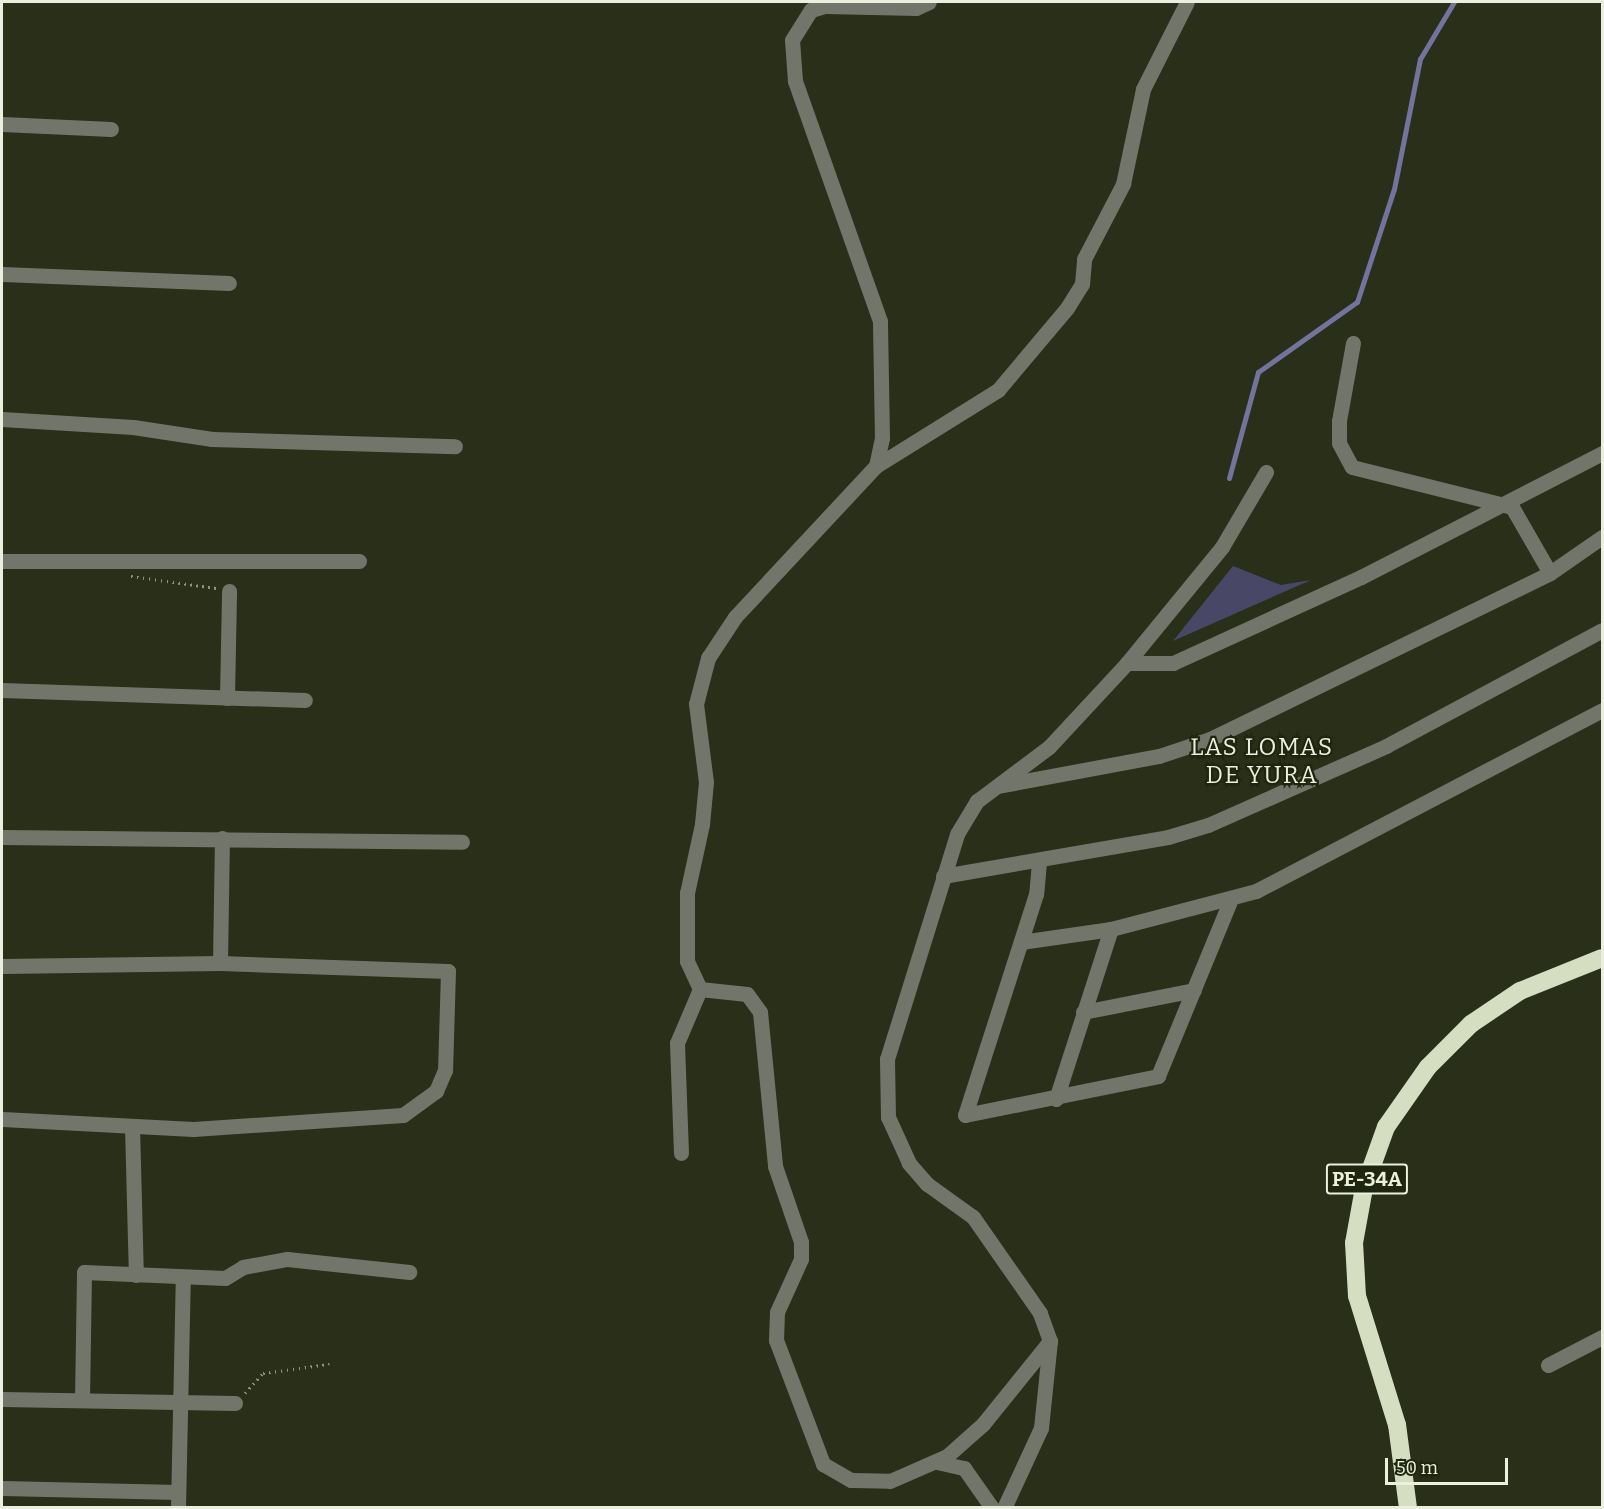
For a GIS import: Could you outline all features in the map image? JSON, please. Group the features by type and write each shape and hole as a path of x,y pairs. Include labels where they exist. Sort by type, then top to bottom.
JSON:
{"highway":[{"name":"PE-34A","path":"1408,1508 1398,1425 1357,1296 1354,1243 1364,1188 1386,1127 1428,1067 1471,1024 1520,991 1602,958"}],"street":[{"path":"876,466 884,414 880,321 795,81 792,40 811,10 825,6 916,8 929,2"},
{"path":"681,1153 677,1043 700,989 687,961 687,893 702,824 705,782 696,704 708,658 735,617 876,466 998,390 1067,308 1082,284 1084,259 1123,184 1143,89 1187,2"},
{"path":"2,124 111,129"},
{"path":"2,274 230,283"},
{"path":"1353,343 1340,421 1339,443 1352,467 1517,510 1550,573"},
{"path":"2,419 133,427 212,439 455,447"},
{"path":"1127,663 1173,663 1504,507 1602,453"},
{"path":"1004,1508 1041,1428 1050,1341 1040,1313 973,1217 927,1184 897,1142 885,1079 957,834 993,787 1049,747 1127,663 1222,548 1266,472"},
{"path":"993,787 1148,758 1210,740 1550,573 1602,537"},
{"path":"2,561 119,563 302,557 359,561"},
{"path":"227,698 229,591"},
{"path":"943,876 1039,862 1168,837 1244,812 1386,746 1602,630"},
{"path":"2,690 305,700"},
{"path":"1022,942 1111,929 1230,901 1410,814 1602,710"},
{"path":"2,837 462,842"},
{"path":"220,963 222,838"},
{"path":"1039,862 1036,894 1022,942 965,1115 1056,1099 1158,1076 1230,901"},
{"path":"1056,1099 1111,929"},
{"path":"2,966 220,963 448,971 444,1070 436,1091 403,1115 367,1120 283,1120 193,1129 2,1119"},
{"path":"700,989 747,994 760,1012 775,1166 801,1242 801,1258 777,1312 776,1340 806,1412 813,1447 823,1464 851,1480 897,1479 936,1462 983,1424 1050,1341"},
{"path":"1083,1012 1194,990"},
{"path":"132,1126 136,1275"},
{"path":"82,1400 84,1272 225,1278 243,1267 287,1259 409,1272"},
{"path":"178,1508 183,1277"},
{"path":"1548,1365 1602,1337"},
{"path":"2,1399 236,1403"},
{"path":"936,1462 964,1468 992,1508"},
{"path":"2,1488 178,1492"}],"path":[{"path":"119,563 141,581 229,591"},
{"path":"236,1403 263,1373 329,1364"}],"shaded area":[{"path":"1233,566 1281,585 1311,580 1173,641"}],"waterway":[{"path":"1229,478 1258,372 1357,302 1394,189 1420,59 1454,2"}],"district":[{"name":"LAS LOMAS DE YURA","path":"1262,762"}]}
